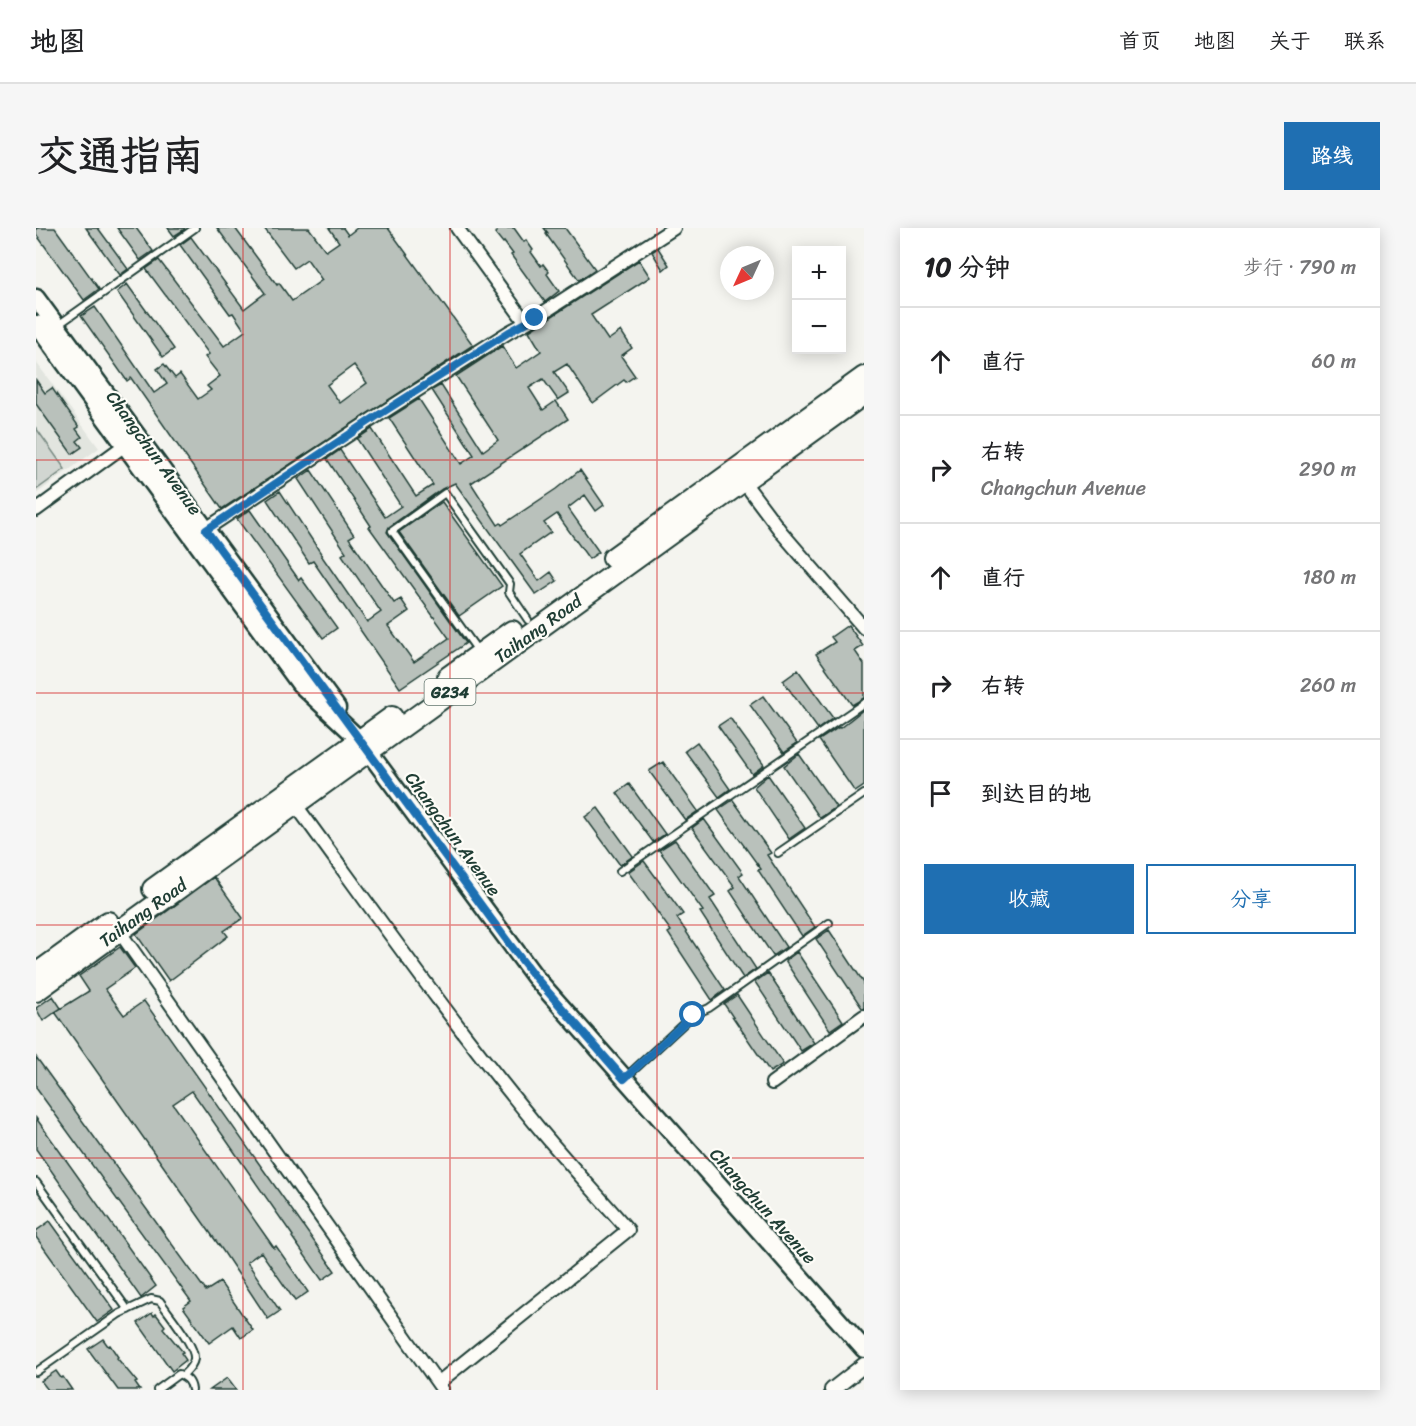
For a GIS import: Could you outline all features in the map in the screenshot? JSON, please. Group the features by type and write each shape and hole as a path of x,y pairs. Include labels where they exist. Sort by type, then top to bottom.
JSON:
{"highway":[{"name":"Taihang Road","path":"36,991 296,804 364,746 480,654 864,377"},
{"name":"Taihang Road","path":"36,974 743,481 864,394"}],"main road":[{"path":"36,298 364,746"},
{"name":"Changchun Avenue","path":"36,324 300,684 364,746 535,977 864,1349"}],"street":[{"path":"457,228 526,323"},
{"path":"206,530 377,416 674,228"},
{"path":"36,510 125,445"},
{"path":"743,481 782,533 864,628"},
{"path":"119,931 441,1387 628,1230 538,1127 488,1063 296,804"},
{"path":"772,1083 864,1016"},
{"path":"832,1390 864,1365"}],"lane":[{"path":"57,326 195,228"},
{"path":"480,654 392,531 445,493 510,584 508,592 528,620"},
{"path":"620,871 864,703"},
{"path":"778,853 864,794"},
{"path":"624,1079 693,1015 709,1008 829,923"},
{"path":"36,1182 128,1310"},
{"path":"36,1372 128,1310 152,1299 160,1301 191,1347 194,1356 193,1363 183,1375"},
{"path":"157,1390 179,1374 191,1383 192,1390"}],"shaded area":[{"path":"36,362 99,448 36,494"},
{"path":"36,428 65,469 36,490"}],"building":[{"path":"36,228 55,228 99,289 84,300 36,234"},
{"path":"86,228 98,228 128,269 120,275"},
{"path":"117,228 136,228 153,251 140,260"},
{"path":"168,228 184,228 185,229 174,236"},
{"path":"217,228 235,228 277,285 279,283 292,301 322,280 307,259 294,268 264,228 309,228 326,251 339,242 329,228 343,228 348,235 357,228 388,228 473,345 222,509 131,378 127,381 81,316 95,307 154,393 167,384 157,369 164,364 175,378 180,374 198,399 211,390 207,386 220,376 205,357 209,354 146,269 159,260 224,346 245,331 180,245 191,237 244,309 265,293","holes":["354,365 367,383 340,403 327,385"]},
{"path":"494,228 514,228 524,242 526,240 541,266 543,264 549,272 547,274 559,291 545,302 511,255 513,254 495,233 497,232"},
{"path":"544,228 565,228 595,269 579,280"},
{"path":"658,248 669,265 663,270 652,252"},
{"path":"639,260 650,277 591,315 608,340 621,331 632,348 621,356 635,376 626,382 624,380 593,403 567,364 554,372 569,393 558,400 543,379 529,388 543,410 556,401 568,419 471,483 498,525 501,523 502,525 580,470 604,505 596,511 585,495 568,508 599,552 589,559 557,514 544,523 551,532 520,554 539,581 551,572 557,581 536,595 455,483 442,489 389,527 387,532 466,643 400,688 313,561 309,563 267,500 280,491 367,622 381,612 342,555 346,552 298,479 311,470 354,535 349,538 394,603 401,599 409,611 388,626 414,662 449,638 369,527 371,526 327,459 340,450 385,517 401,506 357,439 372,429 416,496 433,485 389,418 419,399 461,464 474,455 432,390 441,385 483,451 498,440 456,376 502,346 516,368 541,351 529,331"},
{"path":"127,284 174,349 163,357 117,292"},
{"path":"36,380 45,393 52,388 79,427 76,429 82,437 77,441 82,447 72,454 36,404"},
{"path":"442,502 502,586 459,616 399,532"},
{"path":"250,510 299,580 301,578 337,628 323,638 237,519"},
{"path":"848,625 863,646 855,651 864,664 864,698 852,705 816,654 835,642 831,637"},
{"path":"798,670 833,718 818,729 783,681"},
{"path":"763,696 797,743 784,752 750,705"},
{"path":"864,709 864,786 855,792 819,740 840,728"},
{"path":"730,718 764,765 752,774 718,726"},
{"path":"697,742 730,789 719,797 685,751"},
{"path":"799,754 836,807 820,818 784,766"},
{"path":"663,762 698,811 685,820 649,771"},
{"path":"768,775 805,828 789,839 754,787"},
{"path":"629,784 665,834 653,842 617,793"},
{"path":"733,800 771,853 767,855 815,927 802,936 758,870 761,869 718,810"},
{"path":"598,808 633,856 620,865 585,817"},
{"path":"704,819 743,873 739,876 786,947 773,956 730,891 735,887 692,828"},
{"path":"675,840 715,896 710,899 756,969 743,978 700,912 703,911 659,850"},
{"path":"644,861 683,914 677,918 725,990 712,1000 668,933 671,931 628,872"},
{"path":"214,877 243,918 224,931 228,936 169,981 136,934"},
{"path":"829,930 864,983 864,1008 816,939"},
{"path":"120,947 135,968 105,989 124,1015 144,1001 335,1271 322,1280 192,1091 173,1104 274,1248 276,1246 308,1292 295,1301 261,1252 247,1262 280,1311 268,1319 55,1012 89,991 79,976"},
{"path":"797,952 843,1021 830,1030 785,961"},
{"path":"768,973 814,1043 801,1051 755,982"},
{"path":"737,995 783,1064 770,1072 724,1004"},
{"path":"53,996 61,1008 43,1021 36,1008"},
{"path":"36,1057 206,1291 220,1282 253,1330 241,1338 233,1326 209,1343 183,1307 191,1301 36,1088"},
{"path":"36,1118 156,1286 141,1298 36,1149"},
{"path":"50,1221 114,1310 97,1322 36,1237 36,1231"},
{"path":"152,1313 154,1316 156,1314 165,1326 163,1328 183,1352 181,1353 186,1360 172,1371 138,1323"},
{"path":"103,1339 137,1382 135,1383 140,1390 118,1390 88,1349"},
{"path":"56,1371 72,1390 48,1390 41,1381"},
{"path":"227,1378 236,1390 210,1390"}],"route":[{"path":"535,318 509,332 377,416 206,530 511,946 624,1079 693,1015"}]}
